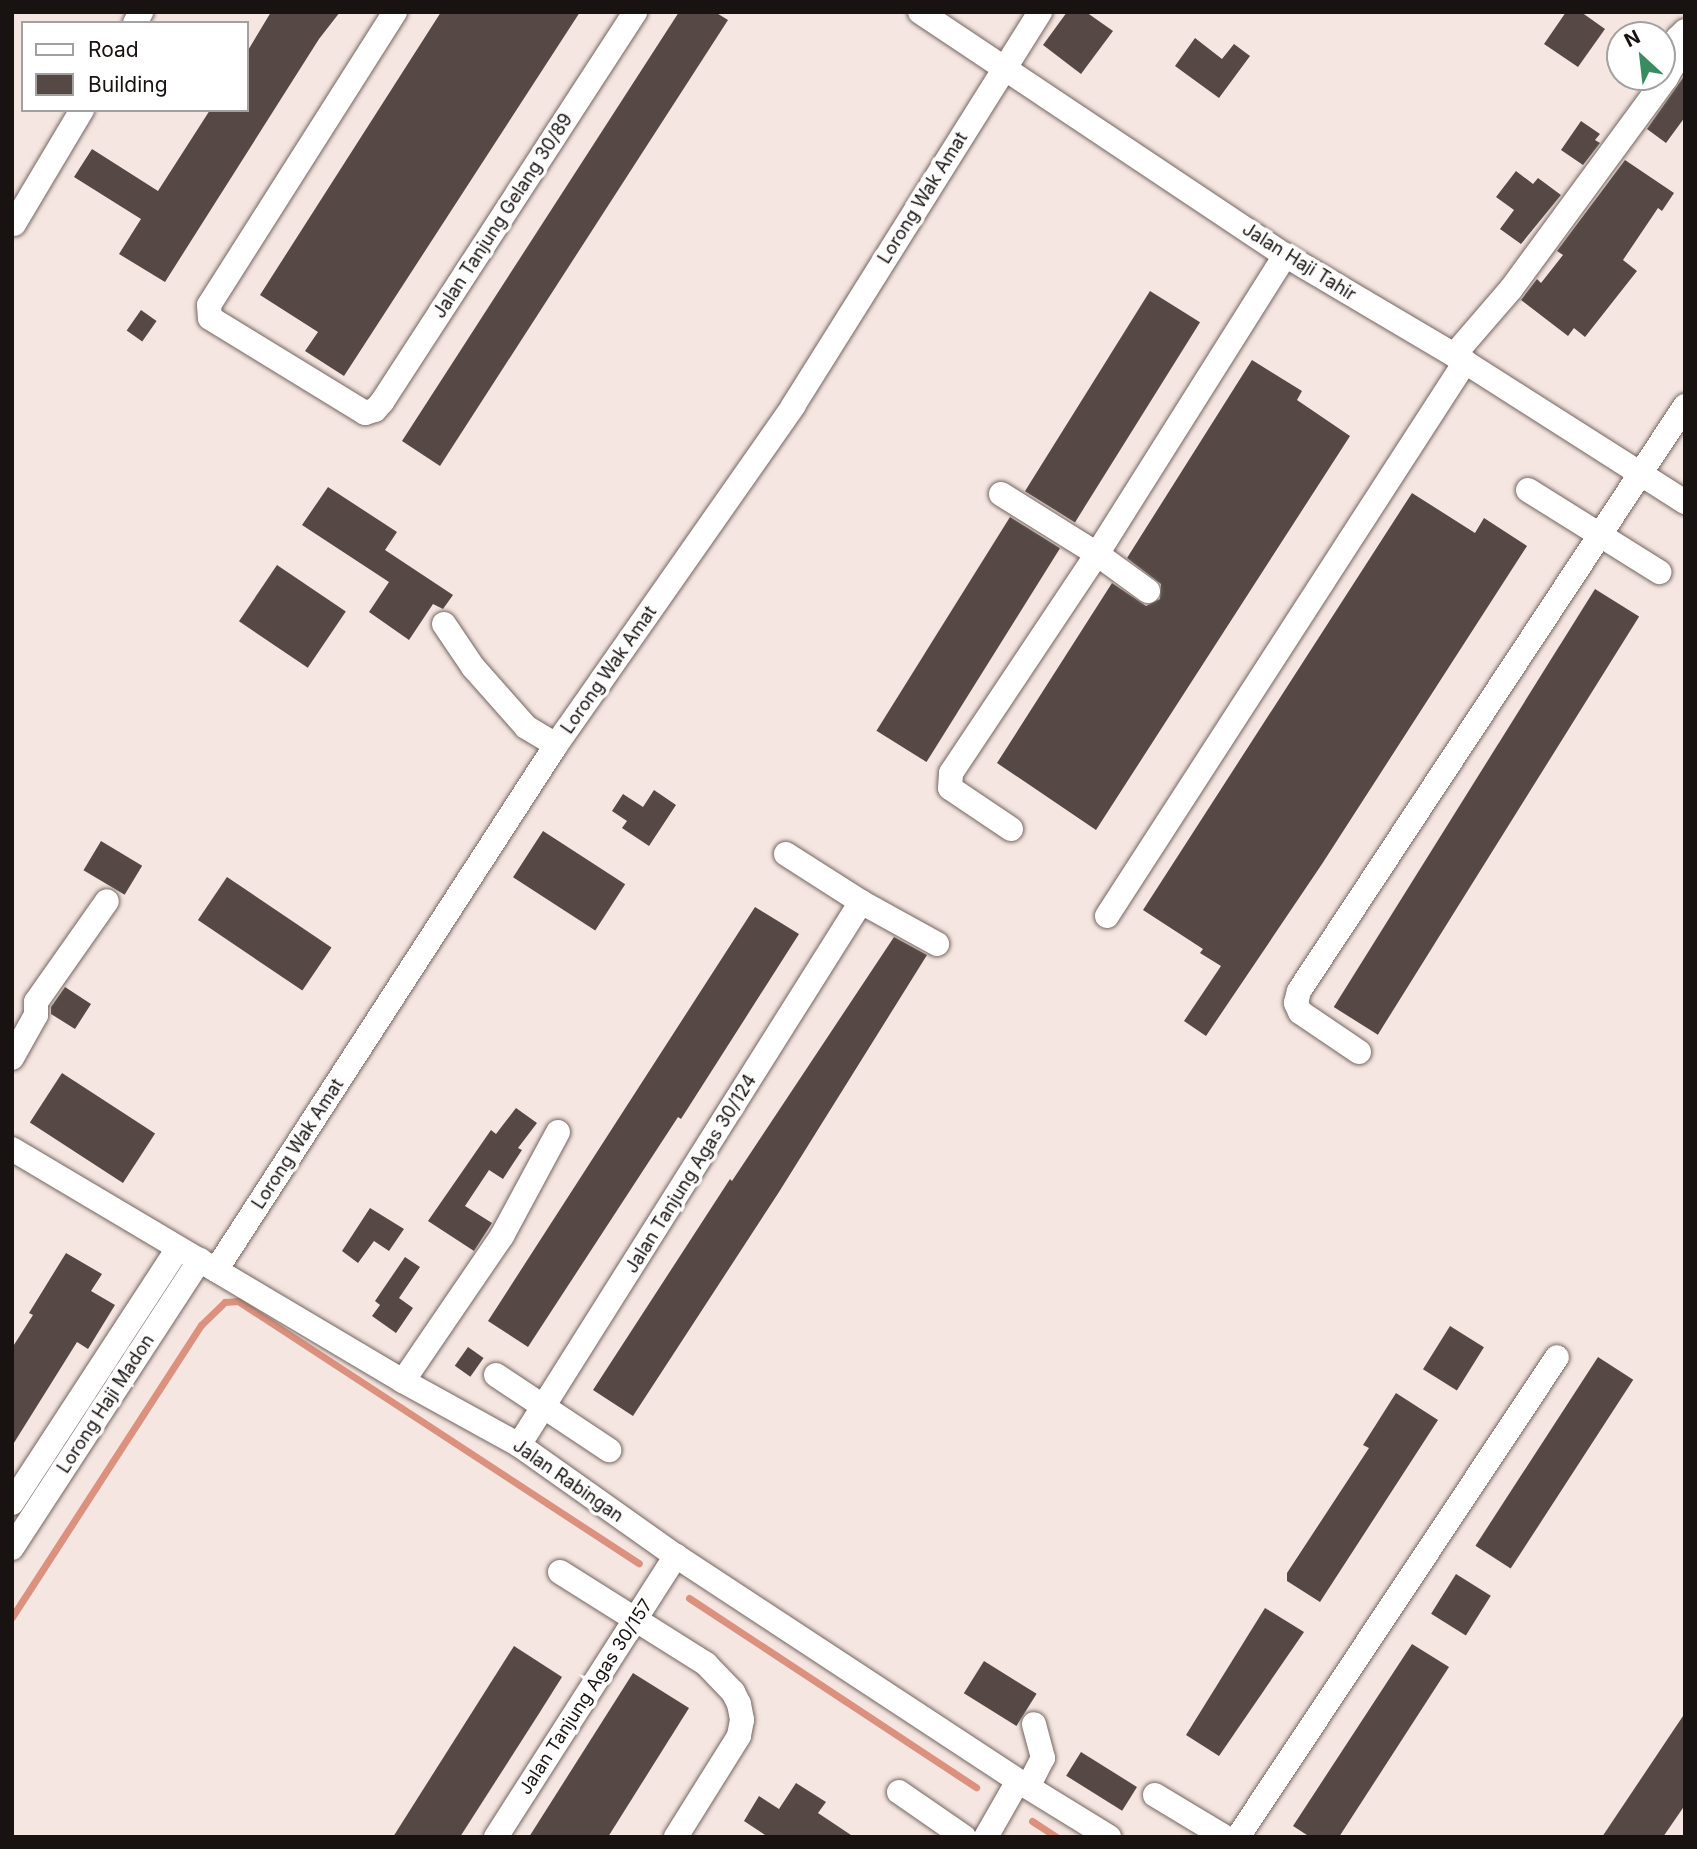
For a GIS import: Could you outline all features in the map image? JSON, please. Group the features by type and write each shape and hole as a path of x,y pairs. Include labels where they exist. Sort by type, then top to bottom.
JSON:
{"street":[{"name":"Jalan Tanjung Gelang 30/89","path":"395,12 209,305 210,318 365,413 375,410 382,402 635,12"},
{"name":"Jalan Haji Tahir","path":"920,12 1285,255 1459,359 1685,502"},
{"name":"Lorong Wak Amat","path":"208,1265 556,746 793,407 1040,12"},
{"path":"1107,916 1459,359 1666,78 1672,66 1671,55 1678,38 1685,32"},
{"path":"14,224 81,112"},
{"path":"1011,829 950,788 951,773 1097,554 1285,255"},
{"path":"1359,1052 1300,1012 1296,1003 1299,991 1685,406"},
{"path":"1528,490 1660,572"},
{"path":"1001,494 1097,554 1149,591"},
{"path":"444,624 473,667 526,727 556,746"},
{"path":"786,854 861,902 937,944"},
{"path":"12,1058 36,1015 36,1002 107,901"},
{"name":"Jalan Tanjung Agas 30/124","path":"519,1445 861,902"},
{"path":"402,1381 502,1236 558,1132"},
{"name":"Jalan Rabingan","path":"13,1150 402,1381 519,1445 676,1556 1023,1784 1109,1837"},
{"path":"12,1503 178,1248"},
{"name":"Lorong Haji Madon","path":"12,1548 208,1265"},
{"path":"1238,1837 1557,1357"},
{"path":"496,1375 609,1450"},
{"name":"Jalan Tanjung Agas 30/157","path":"496,1837 637,1621 676,1556"},
{"path":"560,1572 706,1664 733,1692 742,1720 738,1735 676,1837"},
{"path":"986,1837 1043,1758 1034,1724"},
{"path":"899,1792 964,1837"},
{"path":"1155,1795 1224,1837"}],"building":[{"path":"271,12 340,12 319,39 165,282 119,254 141,219 74,177 92,149 158,191 209,112 248,112 248,50"},
{"path":"441,12 580,12 344,376 305,351 318,332 260,295"},
{"path":"679,12 715,12 728,20 440,466 402,441"},
{"path":"1067,12 1086,12 1113,31 1081,74 1043,45"},
{"path":"1566,12 1581,12 1605,29 1578,67 1544,44"},
{"path":"1195,38 1222,59 1234,44 1250,56 1219,98 1175,66"},
{"path":"1685,75 1685,117 1666,143 1647,129"},
{"path":"1581,121 1600,134 1595,140 1600,143 1583,165 1561,150"},
{"path":"1625,160 1674,193 1662,211 1658,208 1623,260 1637,271 1585,337 1574,328 1568,336 1521,300 1537,279 1541,283 1563,255 1557,251"},
{"path":"1516,171 1533,184 1538,178 1561,195 1521,244 1500,229 1514,210 1496,197"},
{"path":"1150,291 1200,322 1075,522 1025,491"},
{"path":"141,310 157,321 142,341 127,330"},
{"path":"1252,360 1302,391 1297,400 1350,436 1096,830 997,763 1112,583 1146,606 1160,599 1161,584 1127,558"},
{"path":"328,487 397,532 385,550 453,595 443,609 433,604 409,640 369,612 389,582 302,525"},
{"path":"1412,493 1475,533 1484,518 1527,546 1322,864 1206,1036 1184,1021 1221,966 1200,953 1203,949 1143,910"},
{"path":"1010,517 1060,548 926,762 876,731"},
{"path":"277,565 346,611 308,668 239,621"},
{"path":"1595,589 1639,617 1378,1035 1334,1007"},
{"path":"654,790 676,805 649,846 622,828 627,821 612,811 623,794 643,807"},
{"path":"543,831 625,884 595,931 513,877"},
{"path":"101,841 142,866 125,895 83,870"},
{"path":"227,877 331,947 302,991 198,920"},
{"path":"755,907 799,934 681,1119 678,1117 528,1347 488,1321"},
{"path":"894,937 927,955 779,1192 633,1416 593,1390 730,1179 732,1181"},
{"path":"65,987 91,1004 75,1029 51,1014 51,1007"},
{"path":"62,1073 155,1133 123,1183 30,1122"},
{"path":"516,1108 537,1123 518,1148 522,1150 503,1179 489,1170 465,1206 492,1223 474,1251 428,1221 491,1130 496,1134"},
{"path":"370,1208 404,1229 389,1251 374,1241 358,1263 342,1251"},
{"path":"66,1253 102,1274 91,1291 115,1305 88,1349 77,1342 12,1446 12,1348 33,1315 29,1313"},
{"path":"405,1257 420,1267 399,1298 413,1308 396,1333 372,1316 380,1305 375,1301"},
{"path":"1450,1326 1484,1347 1457,1390 1423,1369"},
{"path":"468,1347 484,1358 470,1377 455,1366"},
{"path":"1598,1357 1633,1380 1511,1569 1475,1546"},
{"path":"1396,1393 1438,1420 1320,1602 1287,1581 1287,1573 1369,1448 1363,1445"},
{"path":"1456,1574 1491,1596 1466,1636 1431,1614"},
{"path":"1265,1608 1304,1632 1219,1756 1186,1735"},
{"path":"1412,1644 1449,1667 1339,1837 1310,1837 1293,1826"},
{"path":"514,1646 562,1677 540,1712 460,1837 393,1837"},
{"path":"984,1661 1037,1694 1016,1726 964,1693"},
{"path":"633,1673 689,1708 608,1837 529,1837"},
{"path":"1685,1713 1685,1805 1663,1837 1602,1837"},
{"path":"1081,1752 1137,1787 1122,1811 1066,1776"},
{"path":"796,1783 826,1802 818,1813 854,1837 768,1837 744,1821 759,1796 779,1809"}],"waterway":[{"path":"12,1617 201,1325 225,1302 238,1301 639,1563"},
{"path":"689,1598 976,1787"},
{"path":"1032,1821 1057,1837"}]}
